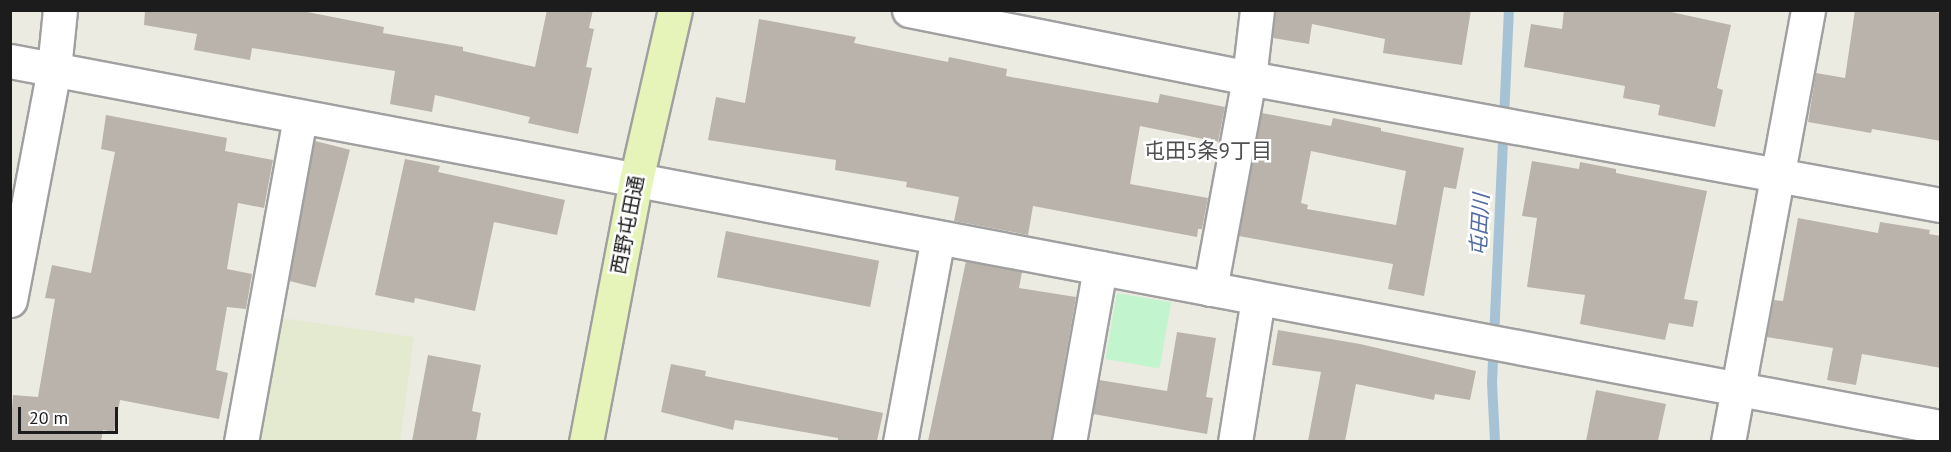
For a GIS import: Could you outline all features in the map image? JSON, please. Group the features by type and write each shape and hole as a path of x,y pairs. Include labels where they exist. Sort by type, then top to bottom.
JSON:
{"street":[{"path":"10,300 54,69 60,10"},
{"name":"西野屯田通","path":"586,441 636,180 675,10"},
{"path":"909,10 1249,78 1941,205"},
{"path":"1210,290 1249,78 1257,10"},
{"path":"1728,441 1808,10"},
{"path":"10,61 1210,290 1738,388 1925,430"},
{"path":"241,441 300,117"},
{"path":"900,441 938,237"},
{"path":"1069,441 1100,268"},
{"path":"1234,441 1258,299"}],"green space":[{"path":"1117,293 1171,303 1160,369 1105,359"},
{"path":"274,317 414,337 400,441 255,442"}],"building":[{"path":"145,10 297,10 384,27 383,33 463,47 463,51 535,67 547,10 593,10 589,28 594,29 586,67 592,68 578,134 528,123 530,117 435,95 432,112 390,104 395,71 252,48 250,60 194,50 197,34 144,25"},
{"path":"1276,10 1471,10 1462,65 1383,53 1385,39 1312,24 1309,44 1273,38"},
{"path":"1564,10 1662,10 1731,25 1717,88 1723,90 1715,127 1658,115 1660,105 1623,98 1625,86 1524,67 1531,24 1562,29"},
{"path":"1855,10 1925,10 1941,13 1941,141 1872,129 1871,133 1808,122 1816,73 1845,78"},
{"path":"759,19 856,37 854,43 948,62 949,57 1007,69 1006,76 1158,103 1160,94 1225,107 1218,142 1140,126 1130,184 1208,198 1202,229 1198,229 1197,237 1033,206 1028,235 954,221 959,197 906,187 907,182 835,170 836,160 708,140 716,97 745,103"},
{"path":"1262,113 1331,126 1333,118 1381,128 1381,131 1464,148 1456,189 1444,187 1424,296 1388,289 1393,264 1239,236","holes":["1311,151 1406,171 1396,225 1307,209 1308,205 1301,203"]},
{"path":"106,115 227,138 225,151 273,160 264,208 238,203 227,269 252,274 246,309 227,307 216,370 228,373 219,419 120,400 114,432 103,430 101,441 10,441 13,395 38,397 55,299 45,298 52,265 91,273 115,152 101,149"},
{"path":"315,141 350,150 316,287 281,279"},
{"path":"405,159 440,166 438,172 565,200 557,235 494,222 475,311 415,298 414,303 375,295"},
{"path":"1532,161 1579,169 1580,162 1616,169 1616,173 1707,191 1684,299 1698,301 1693,327 1669,323 1665,340 1580,324 1585,295 1527,287 1537,218 1522,216"},
{"path":"1798,218 1878,233 1880,222 1930,230 1929,234 1941,236 1941,368 1862,354 1856,385 1827,380 1833,348 1767,337 1774,300 1783,301"},
{"path":"726,231 879,261 870,307 717,277"},
{"path":"966,261 1022,272 1019,288 1076,297 1051,441 928,441"},
{"path":"1278,330 1360,344 1476,371 1470,400 1435,394 1434,400 1356,384 1345,441 1308,441 1321,372 1272,365"},
{"path":"1177,332 1216,338 1206,397 1213,398 1207,434 1093,414 1099,380 1167,391"},
{"path":"428,355 481,365 472,411 481,413 476,441 412,441"},
{"path":"671,364 706,371 705,376 883,413 877,441 838,441 838,438 735,420 733,430 661,412"},
{"path":"1596,390 1666,404 1658,441 1586,441"}],"waterway":[{"name":"屯田川","path":"1495,442 1492,383 1509,10"}],"district":[{"name":"屯田5条9丁目","path":"1208,151"}]}
